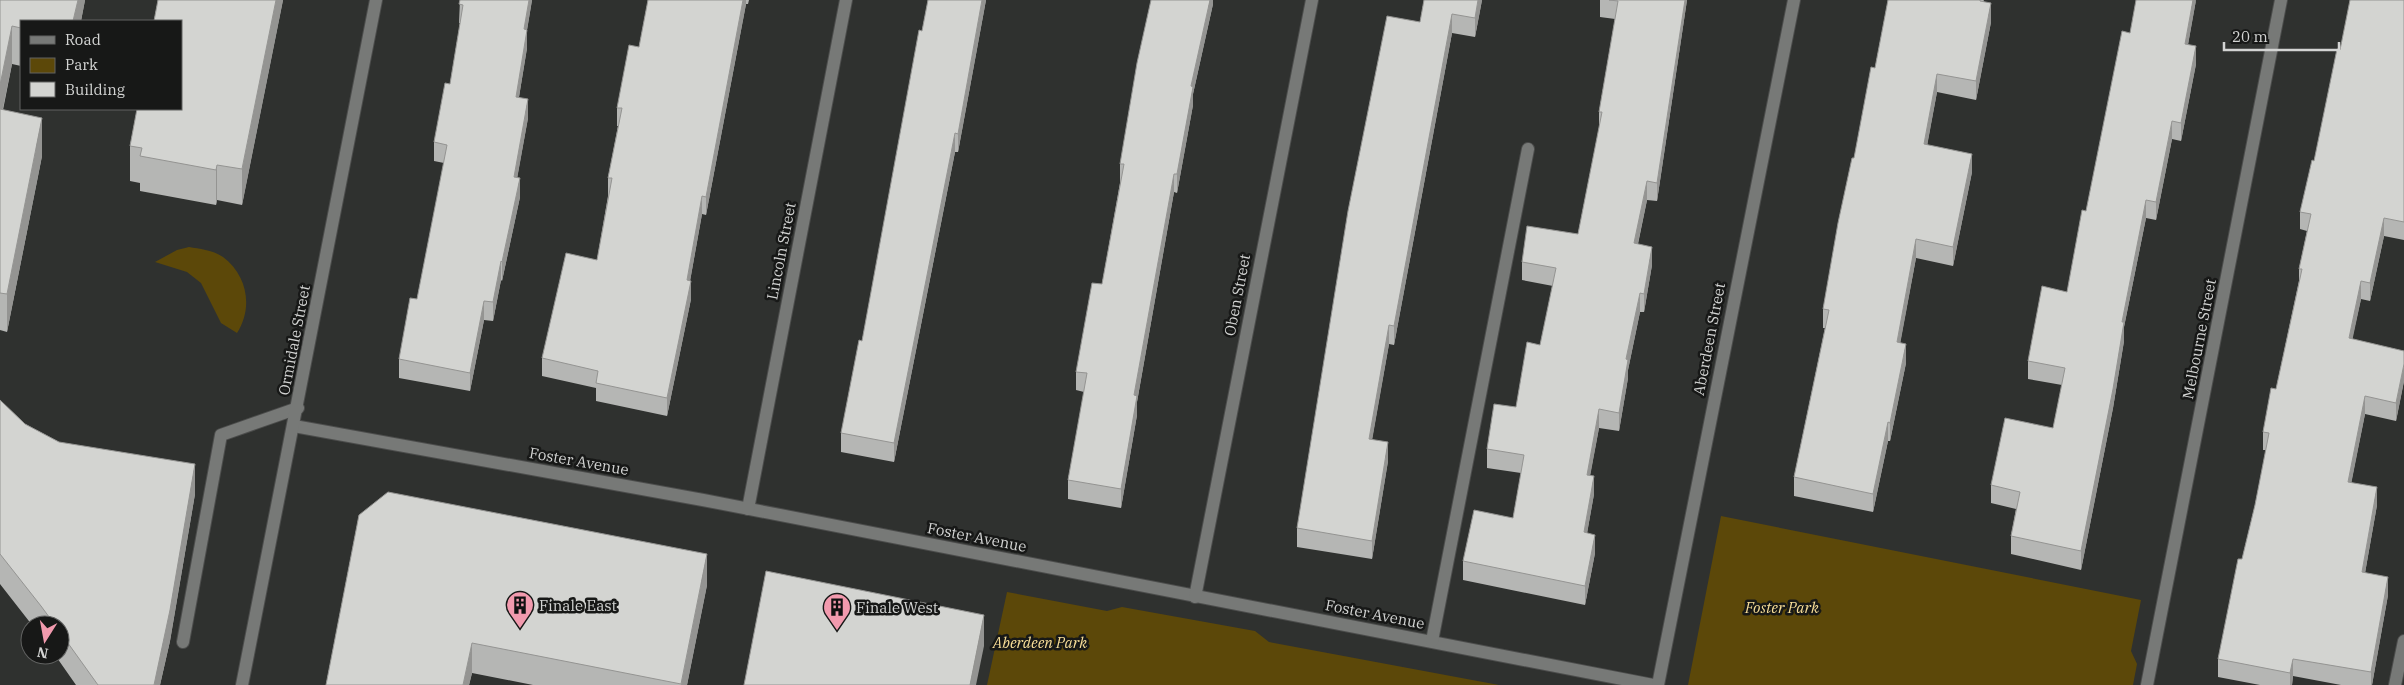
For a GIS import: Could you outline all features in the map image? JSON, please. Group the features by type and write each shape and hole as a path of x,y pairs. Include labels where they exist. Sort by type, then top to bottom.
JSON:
{"street":[{"name":"Ormidale Street","path":"242,685 298,408 376,0"},
{"name":"Lincoln Street","path":"748,509 846,0"},
{"name":"Oben Street","path":"1195,597 1312,0"},
{"name":"Aberdeen Street","path":"1658,685 1794,0"},
{"name":"Melbourne Street","path":"2148,685 2281,0"},
{"path":"1432,641 1528,149"},
{"path":"183,642 221,435 298,408"},
{"name":"Foster Avenue","path":"294,426 748,509 1653,685"},
{"path":"2395,685 2404,641"}],"green space":[{"path":"189,247 206,250 223,257 238,273 243,283 246,303 242,323 237,333 221,323 201,283 187,272 155,262 177,250"},
{"name":"Foster Park","path":"1721,516 2141,600 2131,651 2137,664 2133,685 1688,685"},
{"name":"Aberdeen Park","path":"1007,592 1107,611 1122,607 1255,631 1269,642 1499,685 987,685"}],"building":[{"path":"0,0 78,0 73,20 20,20 20,28 12,26 0,85"},
{"path":"158,0 276,0 242,169 217,165 216,170 140,156 142,148 130,146 137,110 182,110 182,20 154,20"},
{"path":"460,0 529,0 524,29 527,30 516,97 528,99 514,177 520,178 493,302 484,301 470,373 399,359 410,298 417,299 447,145 434,142 445,83 450,84 463,5 459,4"},
{"path":"648,0 743,0 706,197 702,196 687,280 691,281 667,398 596,383 598,371 542,358 566,253 597,260 612,178 608,178 622,108 617,108 629,45 639,47"},
{"path":"928,0 982,0 958,134 955,133 894,443 841,433 859,340 862,341 919,30 922,31"},
{"path":"1151,0 1210,0 1191,86 1193,87 1177,174 1174,174 1134,395 1137,396 1121,489 1068,480 1087,373 1076,372 1092,283 1102,284 1124,164 1120,164 1137,63"},
{"path":"1424,0 1478,0 1475,18 1452,14 1394,326 1389,325 1369,439 1388,442 1372,541 1297,528 1348,211 1387,16 1420,22"},
{"path":"1609,0 1685,0 1657,183 1647,181 1634,243 1652,247 1644,294 1640,293 1626,359 1628,360 1619,413 1599,409 1587,475 1594,476 1584,532 1595,535 1585,586 1463,561 1474,510 1513,518 1524,455 1487,449 1494,404 1516,407 1527,342 1540,345 1556,268 1522,262 1527,226 1578,234 1602,112 1599,112 1618,1"},
{"path":"1888,0 1980,0 1991,3 1976,81 1937,74 1924,144 1972,154 1953,247 1916,239 1897,342 1906,344 1873,494 1794,477 1829,310 1823,309 1838,223 1852,158 1854,158 1871,67 1875,68"},
{"path":"2136,0 2193,0 2185,44 2196,46 2181,123 2172,121 2156,202 2146,200 2122,322 2124,322 2113,389 2081,551 2011,536 2020,492 1991,485 2005,418 2053,428 2065,368 2028,361 2042,286 2067,292 2082,210 2086,211 2122,31 2130,33"},
{"path":"2350,0 2404,0 2404,222 2384,218 2370,283 2361,281 2349,338 2404,351 2404,364 2396,403 2365,396 2348,482 2377,487 2362,572 2388,577 2371,672 2293,659 2290,673 2218,659 2238,559 2242,559 2255,505 2269,433 2263,432 2271,388 2276,389 2302,269 2299,269 2311,214 2300,212 2312,160 2314,161 2337,49 2340,50"},
{"path":"0,109 42,118 7,294 0,293"},
{"path":"0,400 25,424 59,442 195,464 170,610 154,685 98,685 70,646 70,615 48,615 0,554"},
{"name":"Finale East","path":"388,492 707,554 681,684 472,643 463,685 326,685 359,515"},
{"name":"Finale West","path":"766,571 984,615 970,685 744,685"}],"place":[{"name":"Finale East","path":"520,629"},
{"name":"Finale West","path":"837,631"}]}
